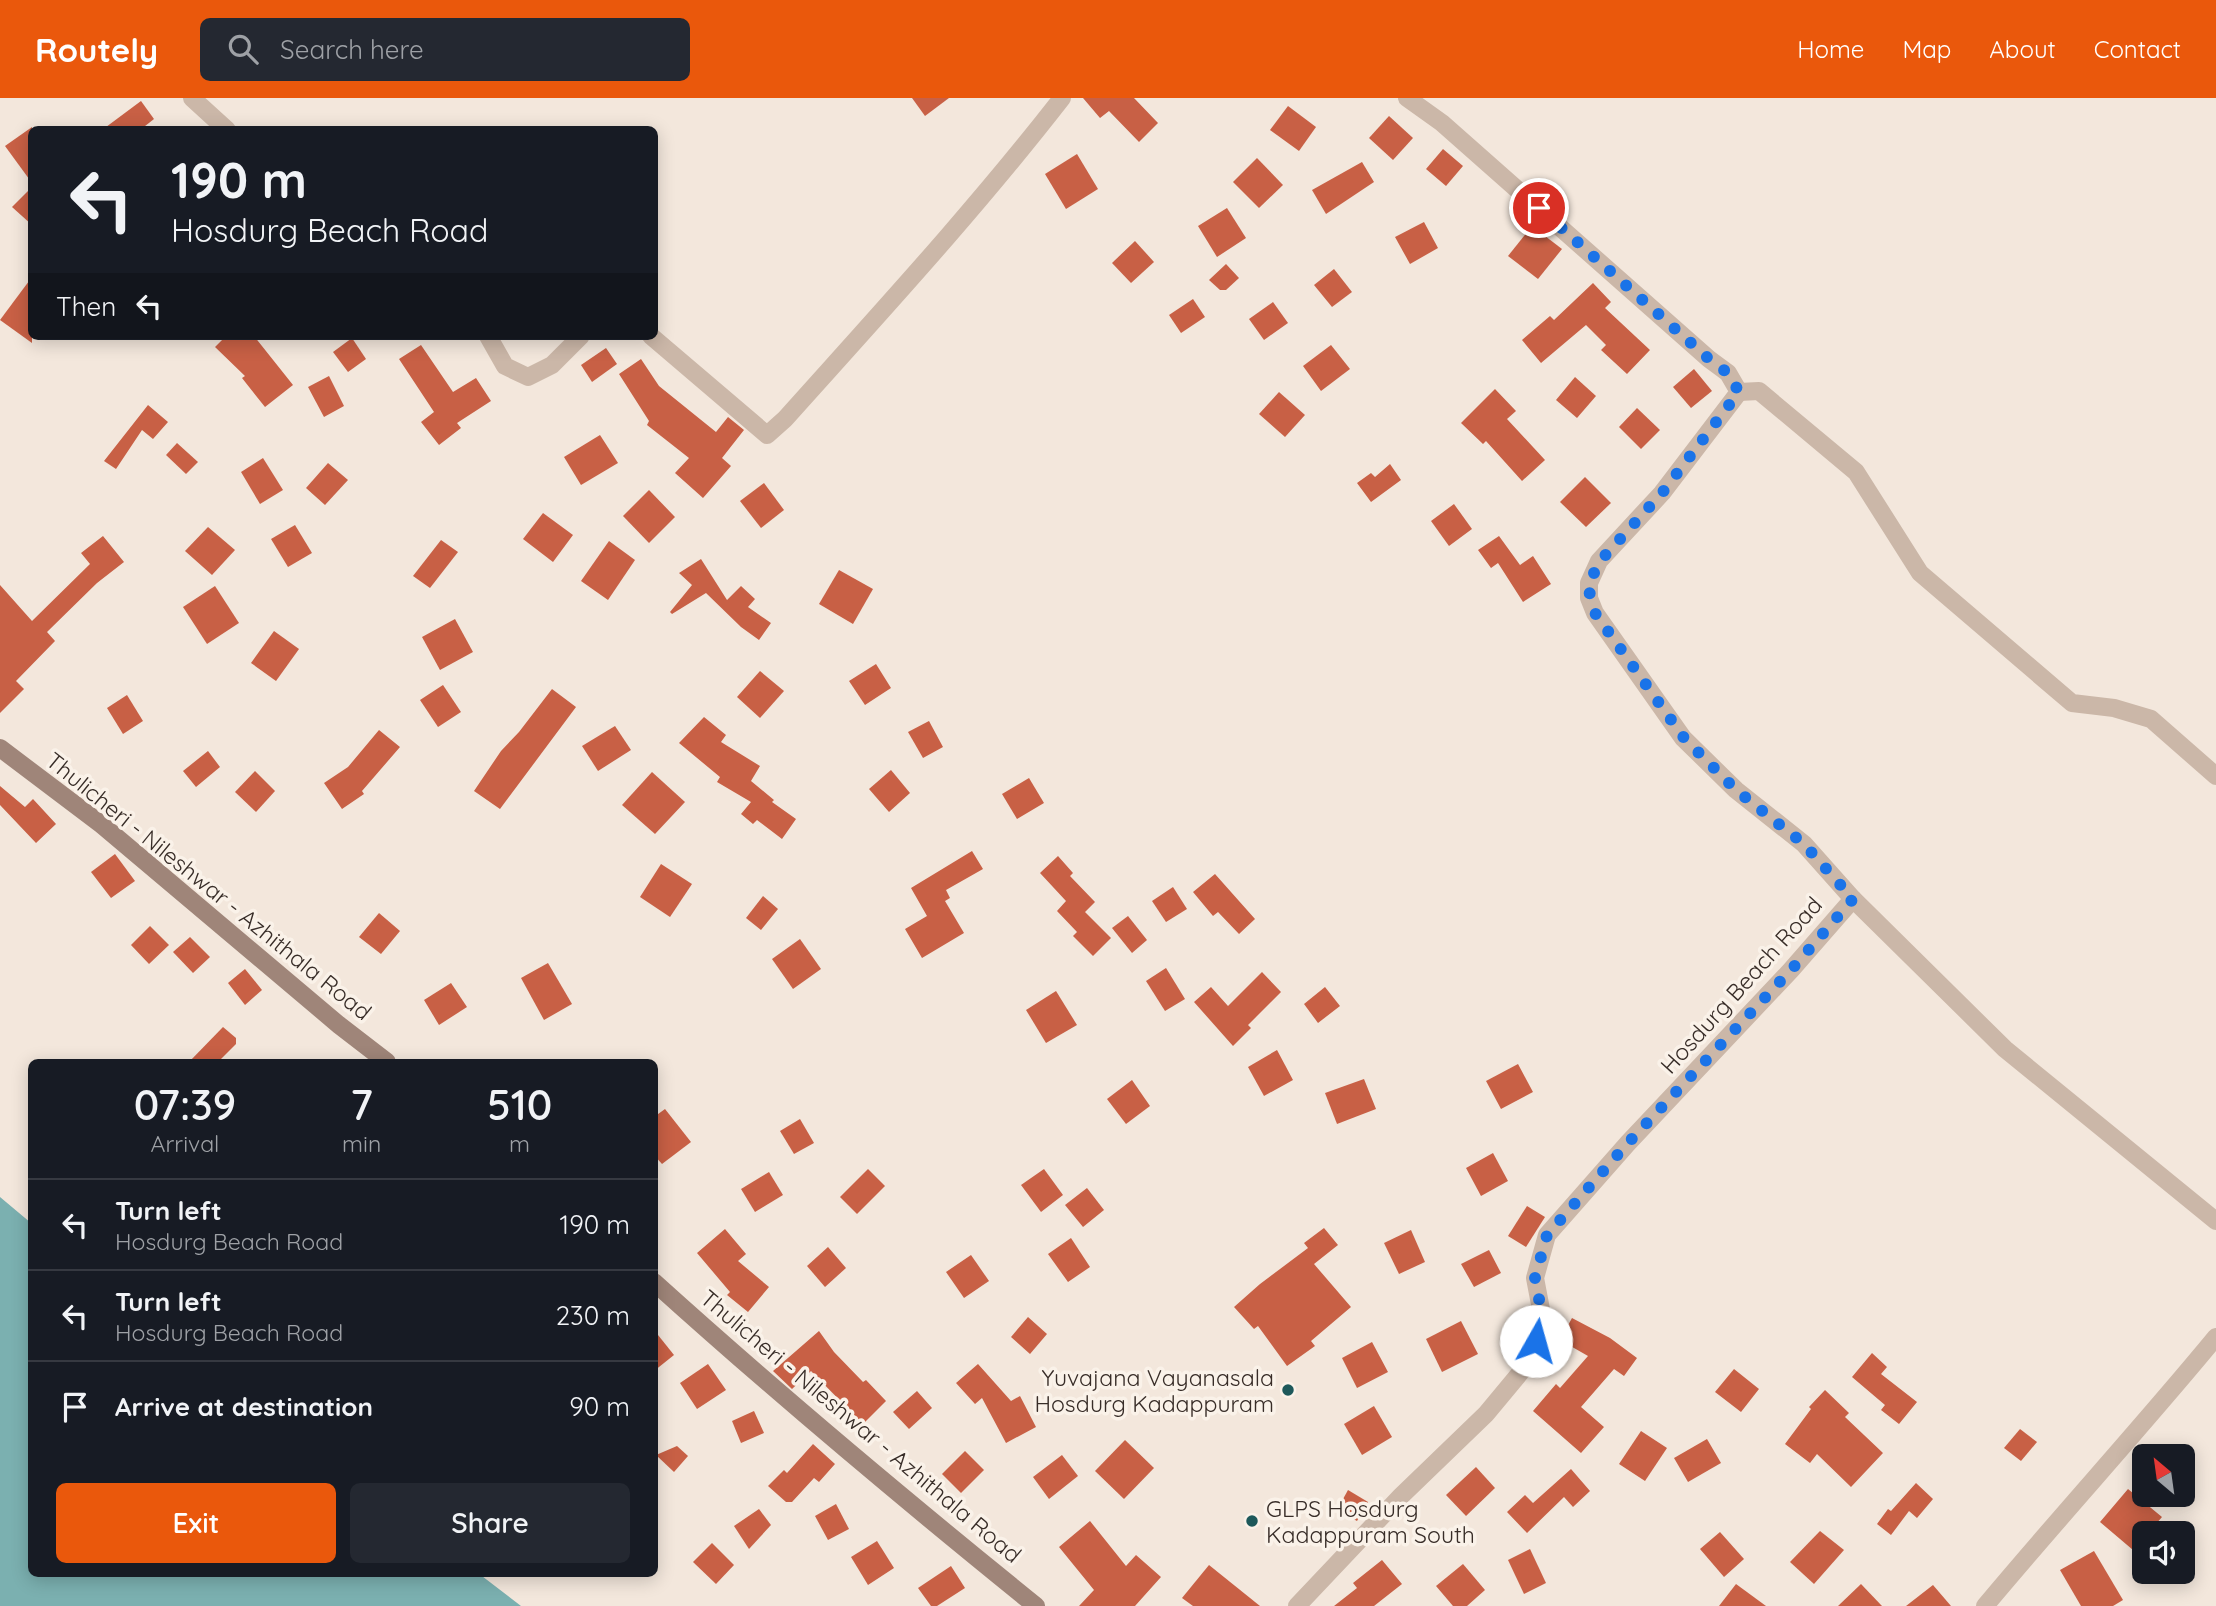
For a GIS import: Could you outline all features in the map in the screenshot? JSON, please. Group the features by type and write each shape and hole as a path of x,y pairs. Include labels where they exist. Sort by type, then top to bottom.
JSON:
{"main road":[{"name":"Thulicheri - Nileshwar - Azhithala Road","path":"0,748 102,825 383,1059"},
{"name":"Thulicheri - Nileshwar - Azhithala Road","path":"658,1285 828,1434 1036,1606"}],"street":[{"path":"192,98 223,126"},
{"path":"656,340 767,435 785,419 906,282 1062,98"},
{"path":"1406,98 1442,122 1728,373 1739,392 1759,391 1856,472 1920,573 2072,703 2114,708 2151,719 2216,776"},
{"path":"490,340 505,366 528,377 552,365 577,340"},
{"name":"Hosdurg Beach Road","path":"1297,1606 1401,1496 1486,1414 1530,1362 1543,1320 1535,1278 1547,1235 1853,899 1804,844 1736,790 1684,738 1595,613 1590,598 1589,583 1600,561 1662,493 1739,392"},
{"path":"1853,899 2005,1049 2216,1221"},
{"path":"1986,1606 2047,1532 2147,1421 2216,1337"}],"water":[{"path":"0,1197 28,1220 28,1577 483,1577 521,1606 0,1606"}],"building":[{"path":"912,98 949,98 925,116"},
{"path":"1083,98 1134,98 1158,123 1139,142 1109,111 1100,118"},
{"path":"141,101 154,119 145,126 107,126"},
{"path":"1288,106 1316,127 1299,151 1270,130"},
{"path":"1389,116 1413,138 1393,160 1369,138"},
{"path":"28,130 28,178 5,146"},
{"path":"1443,149 1463,166 1446,186 1426,169"},
{"path":"1077,154 1098,189 1066,209 1045,174"},
{"path":"1257,158 1283,185 1259,208 1233,182"},
{"path":"1362,162 1374,182 1326,214 1312,190"},
{"path":"28,191 28,221 12,207"},
{"path":"1227,208 1246,238 1217,257 1198,226"},
{"path":"1424,222 1438,248 1410,264 1395,237"},
{"path":"1532,226 1562,249 1538,279 1508,256"},
{"path":"1135,241 1154,262 1131,283 1112,263"},
{"path":"1226,264 1239,278 1226,290 1220,290 1209,280"},
{"path":"1334,269 1352,292 1332,307 1314,285"},
{"path":"28,282 28,340 32,340 32,343 0,320"},
{"path":"1593,283 1611,302 1605,308 1650,350 1627,374 1601,350 1606,345 1586,325 1541,363 1522,340 1550,316 1554,320"},
{"path":"1193,299 1205,317 1181,333 1169,315"},
{"path":"1273,302 1288,323 1264,340 1249,319"},
{"path":"222,340 257,340 293,385 265,407 242,378 245,376 215,347"},
{"path":"353,340 366,359 348,372 333,352"},
{"path":"421,345 453,392 476,378 491,401 457,423 461,428 439,445 421,422 434,412 399,359"},
{"path":"1331,345 1350,369 1321,391 1303,366"},
{"path":"606,348 617,364 592,382 581,365"},
{"path":"641,359 659,386 716,432 728,417 744,430 722,458 731,466 703,498 675,473 689,458 647,425 649,421 619,374"},
{"path":"1694,369 1712,391 1691,408 1673,387"},
{"path":"329,376 344,406 324,417 308,387"},
{"path":"1575,377 1596,396 1577,418 1556,400"},
{"path":"1495,389 1516,411 1507,419 1545,460 1522,481 1486,441 1483,444 1461,423"},
{"path":"1279,392 1305,415 1285,437 1259,414"},
{"path":"148,405 168,422 153,439 142,430 116,469 104,461"},
{"path":"1637,408 1660,430 1641,449 1619,427"},
{"path":"600,435 618,463 581,485 564,457"},
{"path":"177,443 198,462 186,474 166,455"},
{"path":"263,458 283,490 260,504 241,472"},
{"path":"328,463 348,480 325,505 306,488"},
{"path":"1390,464 1401,480 1371,502 1357,483 1371,473 1375,477"},
{"path":"1585,477 1611,503 1586,527 1560,502"},
{"path":"764,483 784,510 761,528 740,501"},
{"path":"649,490 675,517 649,543 623,516"},
{"path":"1454,504 1472,529 1449,546 1431,521"},
{"path":"543,513 573,535 553,562 523,539"},
{"path":"295,525 312,553 288,567 271,539"},
{"path":"208,527 235,550 212,575 185,551"},
{"path":"103,536 124,562 97,583 47,632 55,641 16,681 24,689 0,713 0,585 32,621 90,564 81,553"},
{"path":"1499,536 1520,565 1533,556 1551,584 1523,602 1498,563 1491,568 1478,550"},
{"path":"441,540 458,552 430,588 413,576"},
{"path":"609,541 635,560 608,600 581,581"},
{"path":"701,559 727,600 741,586 755,599 748,607 771,623 759,640 741,627 706,593 672,614 670,612 692,585 679,573"},
{"path":"839,570 873,589 853,624 819,604"},
{"path":"215,586 239,623 207,644 183,607"},
{"path":"455,619 473,652 440,670 422,637"},
{"path":"274,631 299,649 276,681 251,663"},
{"path":"876,664 891,688 865,705 849,681"},
{"path":"760,671 784,691 760,718 737,697"},
{"path":"443,685 461,712 438,727 420,700"},
{"path":"552,689 576,707 500,809 474,791 501,751"},
{"path":"127,695 143,721 123,734 107,708"},
{"path":"704,717 726,735 721,742 760,766 751,781 774,800 772,802 796,819 782,839 757,820 753,824 741,814 751,802 717,782 720,777 679,743"},
{"path":"929,721 943,747 923,758 908,732"},
{"path":"615,726 631,750 598,771 582,746"},
{"path":"379,730 400,747 362,791 364,794 342,809 324,783 348,767"},
{"path":"208,751 220,767 196,787 183,771"},
{"path":"891,770 910,793 889,812 869,789"},
{"path":"255,771 275,791 256,812 235,792"},
{"path":"652,772 685,802 655,834 622,805"},
{"path":"1029,778 1044,803 1017,819 1002,794"},
{"path":"0,786 25,807 33,799 56,824 36,843 0,805"},
{"path":"972,851 983,869 946,890 950,898 945,901 964,933 922,958 905,929 927,916 911,888"},
{"path":"115,854 135,881 111,898 91,872"},
{"path":"1058,856 1073,873 1070,876 1095,902 1085,912 1111,938 1093,956 1073,936 1077,932 1057,911 1066,901 1040,873"},
{"path":"661,864 692,884 670,917 640,897"},
{"path":"1215,874 1255,919 1239,934 1218,912 1213,916 1193,892"},
{"path":"1173,887 1187,909 1166,922 1152,901"},
{"path":"763,896 778,909 761,930 746,918"},
{"path":"379,913 400,931 381,954 359,937"},
{"path":"1128,916 1147,940 1132,953 1112,928"},
{"path":"150,926 169,945 149,964 131,945"},
{"path":"190,937 210,957 193,973 173,952"},
{"path":"800,939 821,969 793,989 772,959"},
{"path":"548,963 572,1004 544,1020 521,978"},
{"path":"1166,968 1185,999 1165,1011 1146,981"},
{"path":"245,969 262,990 245,1005 228,983"},
{"path":"1262,972 1281,992 1248,1025 1251,1028 1233,1046 1194,1002 1211,987 1228,1006"},
{"path":"451,983 467,1007 439,1025 424,1000"},
{"path":"1325,987 1340,1006 1318,1023 1304,1004"},
{"path":"1056,991 1077,1025 1046,1043 1026,1010"},
{"path":"223,1027 236,1038 236,1044 221,1059 192,1059"},
{"path":"1277,1050 1293,1080 1264,1096 1248,1067"},
{"path":"1518,1064 1533,1092 1501,1109 1486,1081"},
{"path":"1364,1079 1376,1109 1337,1124 1325,1093"},
{"path":"1132,1080 1150,1106 1126,1124 1107,1099"},
{"path":"665,1109 691,1142 662,1164 658,1160 658,1114"},
{"path":"800,1119 814,1143 794,1154 780,1131"},
{"path":"1493,1153 1508,1181 1481,1196 1466,1168"},
{"path":"868,1169 885,1186 857,1214 840,1197"},
{"path":"1044,1169 1063,1195 1041,1212 1021,1185"},
{"path":"769,1172 783,1195 755,1212 741,1189"},
{"path":"1087,1188 1104,1210 1083,1227 1065,1205"},
{"path":"1527,1206 1545,1217 1526,1247 1508,1236"},
{"path":"1324,1228 1338,1245 1314,1264 1351,1307 1311,1341 1315,1346 1287,1366 1258,1326 1254,1329 1234,1307 1308,1248 1304,1243"},
{"path":"725,1229 746,1254 738,1261 769,1287 748,1312 727,1295 730,1292 697,1253"},
{"path":"1411,1230 1425,1262 1399,1274 1384,1243"},
{"path":"1071,1238 1090,1267 1068,1282 1048,1254"},
{"path":"828,1247 846,1268 825,1287 807,1266"},
{"path":"1489,1250 1501,1273 1474,1287 1461,1264"},
{"path":"971,1255 989,1281 964,1298 946,1272"},
{"path":"1028,1317 1047,1334 1030,1354 1011,1337"},
{"path":"1572,1318 1610,1338 1637,1358 1624,1376 1614,1369 1581,1407 1604,1427 1581,1453 1533,1411 1556,1384 1560,1388 1588,1356 1560,1340"},
{"path":"1461,1321 1478,1354 1442,1372 1426,1339"},
{"path":"819,1331 834,1352 886,1401 863,1424 811,1371 792,1389 773,1371"},
{"path":"658,1335 674,1355 658,1368"},
{"path":"1372,1342 1388,1372 1357,1388 1342,1358"},
{"path":"1872,1353 1887,1367 1881,1374 1917,1402 1899,1424 1881,1410 1885,1405 1852,1377"},
{"path":"708,1364 726,1390 697,1409 680,1383"},
{"path":"978,1364 1011,1401 1020,1396 1036,1427 1006,1443 982,1398 975,1404 956,1383"},
{"path":"1734,1369 1759,1389 1741,1412 1715,1392"},
{"path":"1825,1390 1849,1413 1845,1417 1883,1453 1851,1487 1817,1454 1810,1463 1785,1444 1811,1409 1809,1407"},
{"path":"917,1391 932,1408 909,1429 893,1412"},
{"path":"1374,1406 1392,1437 1362,1455 1344,1424"},
{"path":"754,1411 764,1433 741,1443 732,1421"},
{"path":"2020,1429 2037,1442 2021,1461 2004,1448"},
{"path":"1641,1431 1667,1448 1645,1481 1619,1464"},
{"path":"1707,1439 1721,1463 1688,1482 1674,1458"},
{"path":"1125,1440 1154,1468 1124,1499 1095,1471"},
{"path":"813,1444 835,1464 819,1482 814,1478 792,1502 786,1502 768,1486 784,1470 787,1473"},
{"path":"677,1446 688,1456 674,1472 658,1454"},
{"path":"965,1451 984,1470 961,1493 942,1474"},
{"path":"1062,1455 1078,1476 1049,1499 1033,1477"},
{"path":"1476,1467 1495,1488 1466,1516 1446,1495"},
{"path":"1571,1469 1590,1491 1573,1507 1564,1497 1527,1533 1507,1512 1525,1495 1533,1503"},
{"path":"1916,1483 1933,1499 1917,1518 1909,1511 1891,1535 1877,1524 1888,1509 1891,1511"},
{"path":"2128,1489 2132,1492 2132,1507 2150,1507 2162,1517 2158,1521 2132,1521 2132,1549 2100,1522"},
{"path":"1348,1490 1368,1502 1357,1521 1337,1510"},
{"path":"836,1504 849,1529 828,1540 815,1516"},
{"path":"759,1509 771,1525 749,1549 734,1526"},
{"path":"1090,1521 1126,1566 1136,1555 1161,1577 1135,1606 1079,1606 1094,1590 1059,1547"},
{"path":"1820,1531 1844,1550 1814,1584 1790,1562"},
{"path":"1720,1532 1744,1559 1724,1577 1700,1549"},
{"path":"877,1541 894,1568 868,1585 851,1557"},
{"path":"712,1543 734,1565 716,1584 693,1562"},
{"path":"1530,1549 1546,1583 1524,1594 1508,1560"},
{"path":"2094,1551 2123,1600 2113,1606 2081,1606 2060,1570"},
{"path":"1382,1560 1402,1584 1374,1606 1334,1606 1357,1588 1353,1583"},
{"path":"1463,1564 1485,1590 1467,1606 1453,1606 1436,1586"},
{"path":"1209,1565 1260,1606 1193,1606 1182,1598"},
{"path":"951,1566 965,1588 937,1606 931,1606 918,1588"},
{"path":"1736,1584 1766,1606 1719,1606"},
{"path":"1861,1584 1882,1606 1838,1606"},
{"path":"1933,1585 1951,1606 1906,1606"}],"place":[{"name":"Yuvajana Vayanasala Hosdurg Kadappuram","path":"1288,1390"},
{"name":"GLPS Hosdurg Kadappuram South","path":"1252,1521"}],"route":[{"path":"1536,1341 1543,1320 1535,1278 1547,1235 1853,899 1804,844 1736,790 1684,738 1595,613 1589,583 1600,561 1662,493 1739,392 1728,373 1539,208"}]}
